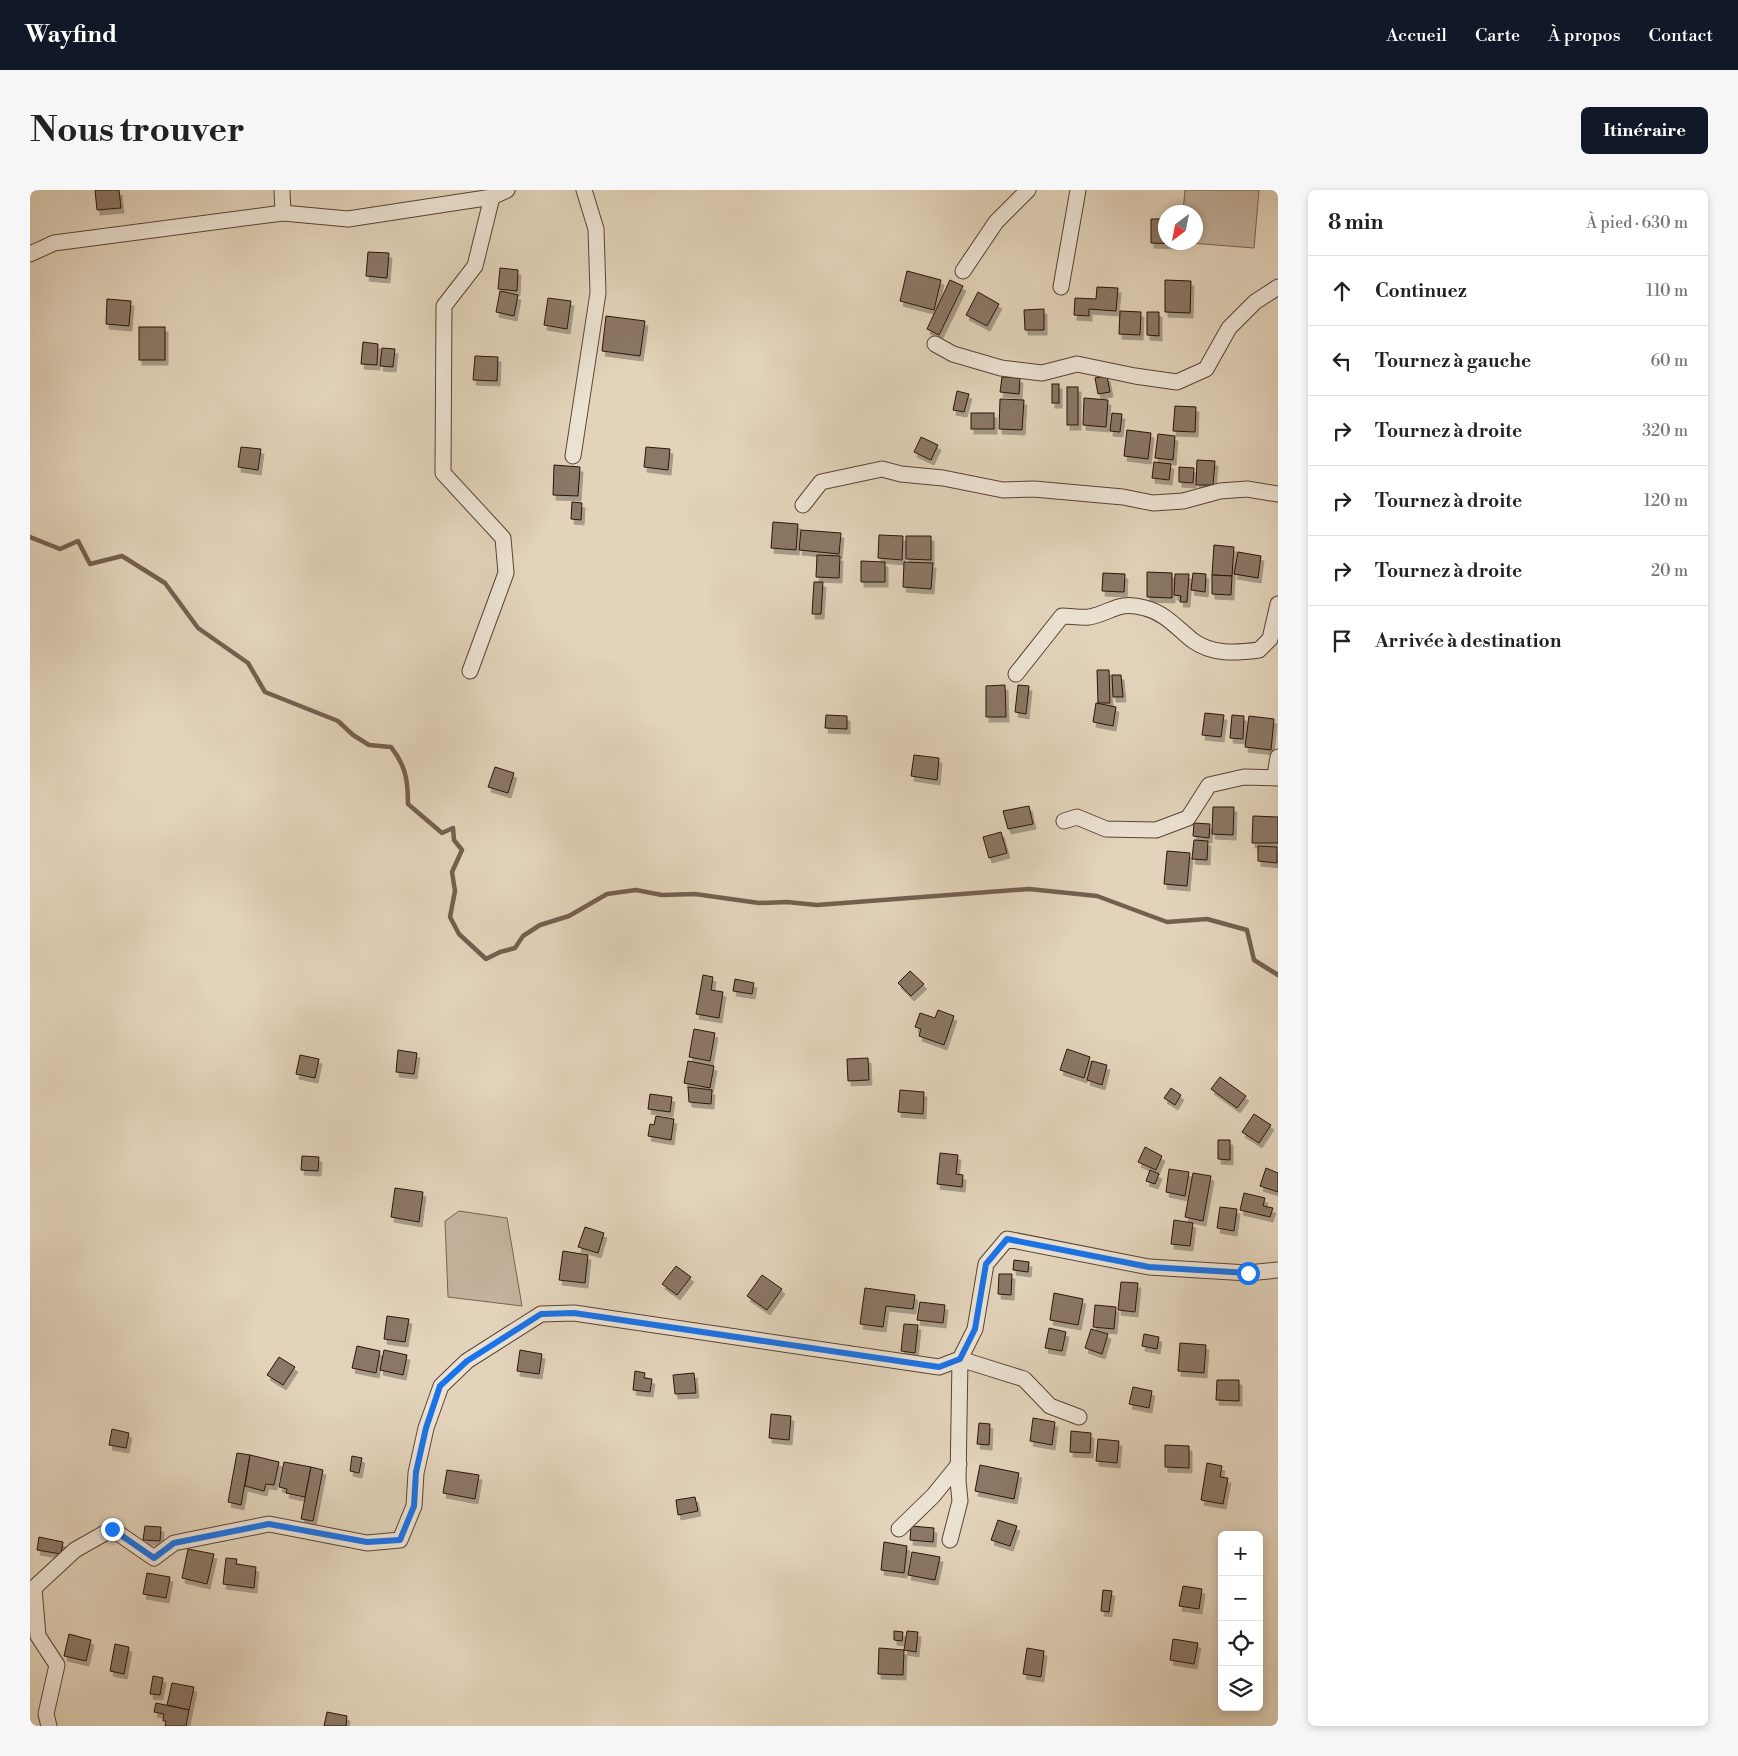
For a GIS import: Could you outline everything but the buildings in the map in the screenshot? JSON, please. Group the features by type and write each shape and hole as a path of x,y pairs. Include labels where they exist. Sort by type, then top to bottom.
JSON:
{"street":[{"path":"282,190 283,214"},
{"path":"30,254 54,243 283,214 348,220 492,197 507,190"},
{"path":"573,456 598,293 596,230 584,190"},
{"path":"963,271 996,222 1028,190"},
{"path":"1062,287 1078,190"},
{"path":"470,672 506,573 503,538 443,473 444,306 475,266 492,197"},
{"path":"935,344 953,354 1001,368 1042,373 1077,364 1135,376 1177,382 1206,369 1229,328 1256,302 1278,286"},
{"path":"803,506 821,482 882,469 901,474 943,478 1003,490 1034,489 1153,503 1183,501 1247,489 1278,494"},
{"path":"1016,674 1062,616 1090,617 1128,605 1146,608 1163,615 1194,642 1220,653 1242,653 1259,650 1270,639 1278,604"},
{"path":"1064,821 1077,817 1106,829 1156,830 1188,818 1209,785 1244,777 1278,777 1276,769 1278,757"},
{"path":"950,1540 960,1501 960,1359 975,1329 986,1264 1007,1239 1149,1267 1248,1273 1278,1270"},
{"path":"49,1726 46,1714 57,1664 38,1636 34,1588 75,1550 112,1529 154,1558 174,1543 269,1524 367,1542 400,1540 414,1506 416,1472 426,1428 440,1386 467,1361 541,1314 574,1313 939,1367 960,1359 1024,1379 1050,1406 1079,1417"},
{"path":"899,1529 933,1496 959,1464"}],"shaded area":[{"path":"1185,190 1259,190 1254,248 1203,244 1203,205 1184,205"},
{"path":"459,1211 507,1218 522,1306 448,1297 445,1221"}],"waterway":[{"path":"30,537 60,549 78,541 90,564 122,556 165,583 198,628 248,663 265,692 338,721 353,735 369,745 391,747 403,767 408,804 442,833 453,828 454,840 462,850 452,872 455,891 450,917 459,934 486,959 500,952 515,948 523,936 540,925 569,916 607,894 636,890 662,895 695,894 759,903 787,902 817,905 1029,889 1097,896 1167,922 1207,919 1247,930 1254,960 1278,975"}],"route":[{"path":"112,1529 154,1558 174,1543 221,1532 269,1524 367,1542 400,1540 414,1506 416,1472 426,1428 440,1386 467,1361 541,1314 574,1313 939,1367 960,1359 975,1329 986,1264 1007,1239 1149,1267 1248,1273"}]}
